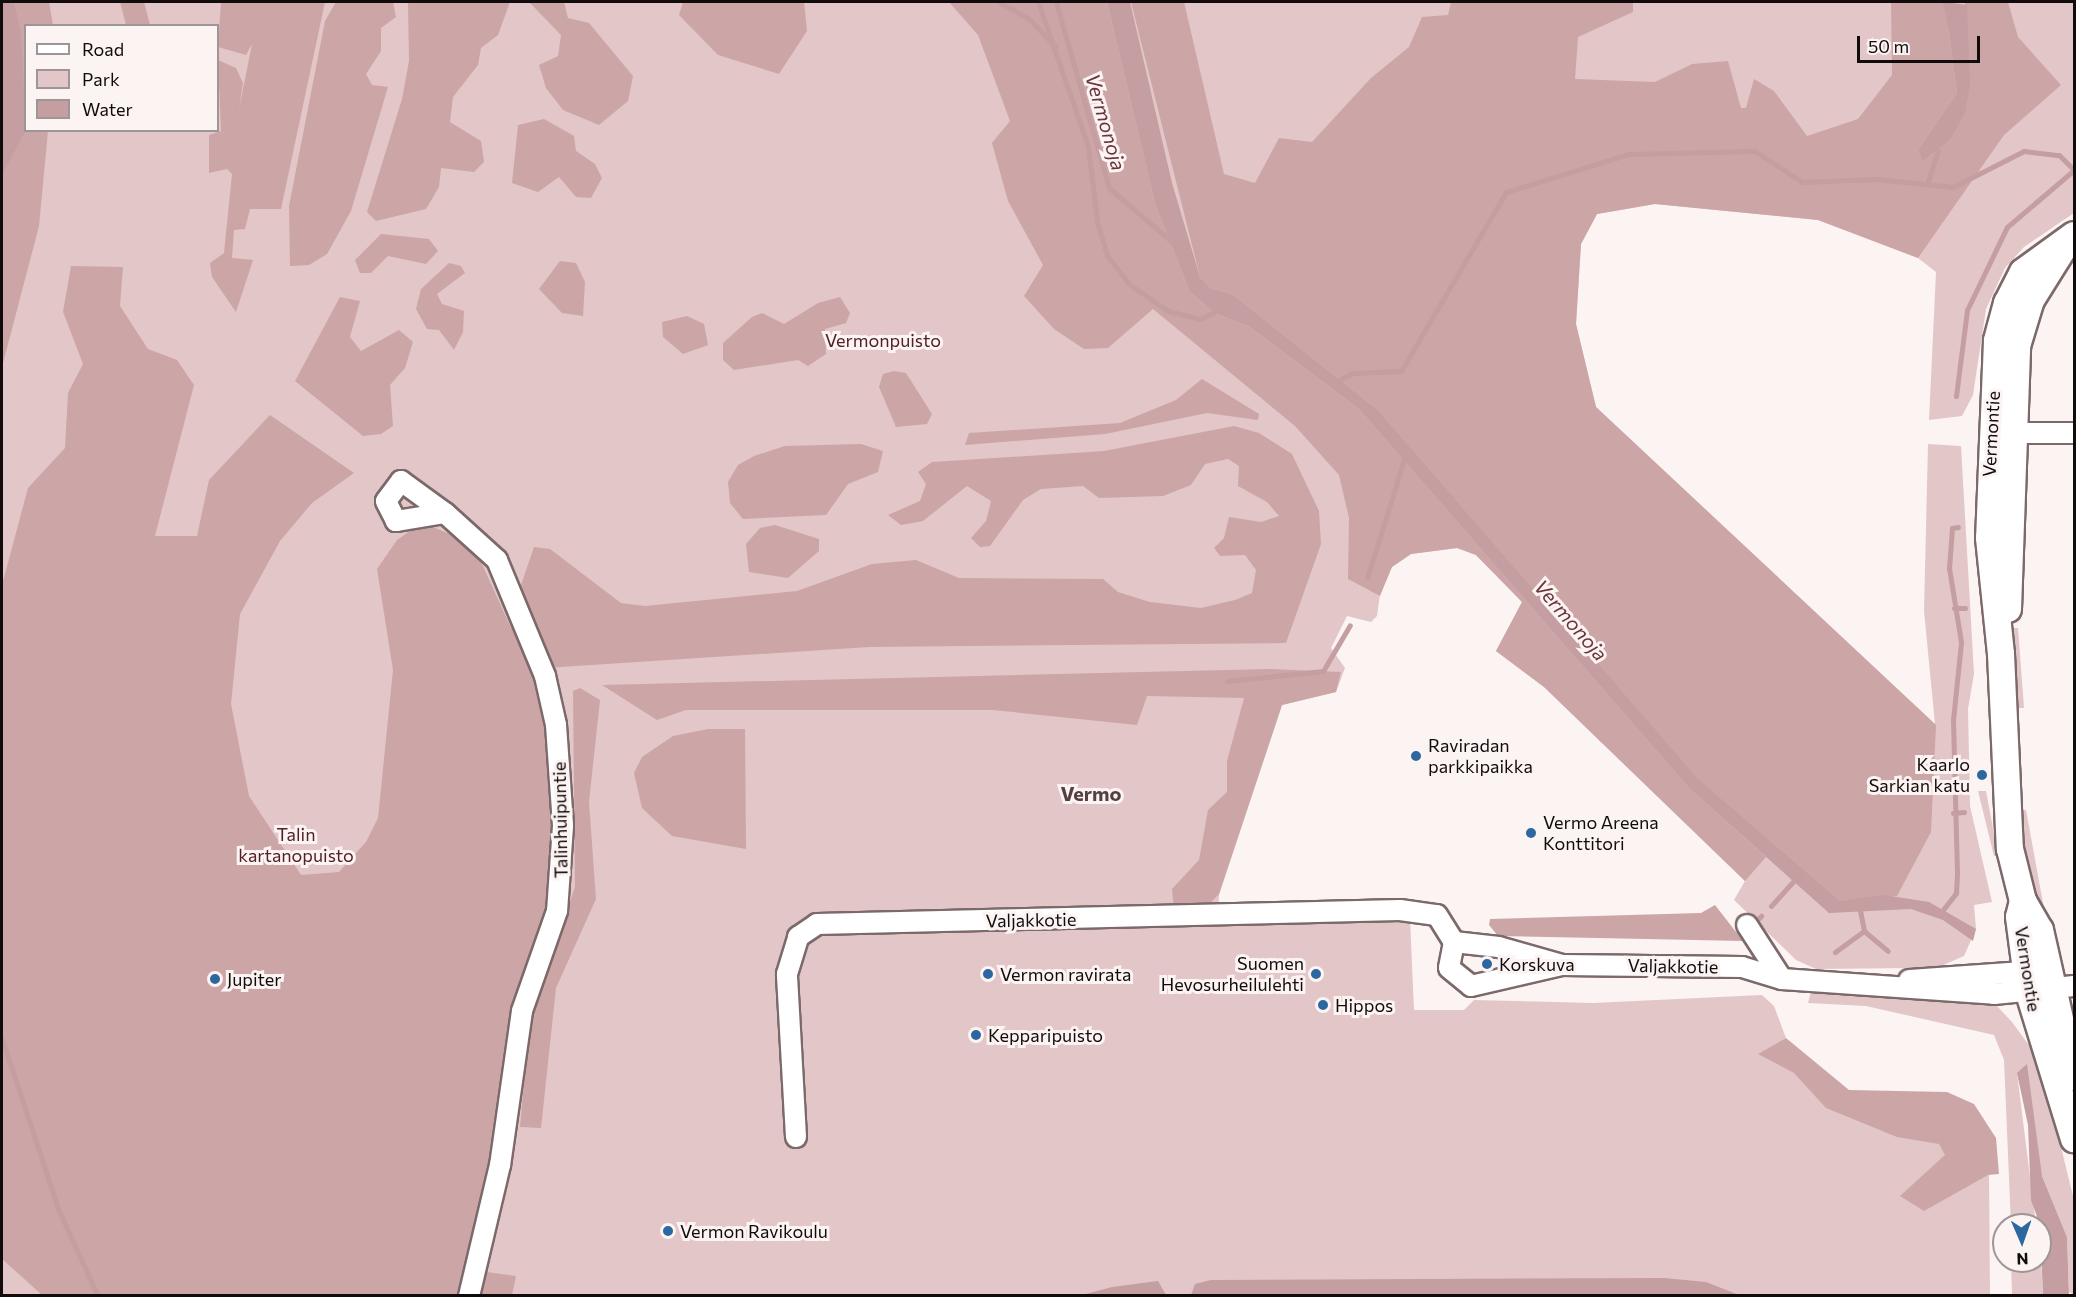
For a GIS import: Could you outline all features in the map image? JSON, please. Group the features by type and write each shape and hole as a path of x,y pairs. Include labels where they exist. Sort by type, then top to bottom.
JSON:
{"main road":[{"name":"Vermontie","path":"2071,238 2022,322 2001,433 2008,628 2001,654 2010,849 2023,901 2019,917 2046,982 2074,1081"},
{"name":"Vermontie","path":"2046,982 2074,1139"}],"street":[{"path":"2001,433 2074,433"},
{"name":"Talinhuipuntie","path":"445,513 497,560 535,661 545,676 556,725 563,826 557,911 522,1011 504,1143 469,1296"},
{"name":"Valjakkotie","path":"796,1137 787,974 798,937 817,924 1366,909 1437,915 1454,942 1449,968 1471,986 1562,965 1742,967 1782,979 1873,984 2046,982"},
{"path":"1747,925 1782,979"},
{"name":"Valjakkotie","path":"1454,942 1499,946 1562,965"},
{"path":"2046,982 2074,977"}],"green space":[{"path":"2,2 2074,2 2074,213 2024,247 2005,268 1986,309 1973,395 1962,416 1929,420 1936,272 1918,258 1818,220 1655,204 1597,214 1581,244 1576,324 1596,407 1935,724 1924,611 1928,444 1961,446 1974,674 1968,709 1970,806 1992,902 1974,905 1976,929 1964,956 1941,966 1912,968 1816,969 1796,960 1734,900 1745,881 1544,687 1496,651 1522,602 1476,555 1457,548 1411,554 1392,567 1381,586 1377,616 1371,622 1347,616 1331,648 1345,668 1336,692 1282,705 1219,895 1218,922 1410,919 1414,1010 1464,1010 1474,1000 1593,1003 1762,995 1774,1006 1786,1038 1778,1043 1841,1106 1930,1111 1989,1174 1990,1295 2,1295"},
{"path":"2011,628 2018,628 2024,708 2017,708 2011,675"},
{"path":"1978,791 1986,791 1998,855 1994,856"},
{"path":"2019,810 2026,810 2045,914 2040,915 2029,880"},
{"path":"1811,992 1995,1004 2012,1022 2031,1048 2048,1094 2074,1200 2074,1295 2069,1292 2067,1237 2042,1176 2017,1073 2034,1213 2010,1213 2004,1060 1994,1035 1866,1006 1808,1003"},
{"path":"2011,1273 2042,1273 2043,1295 2012,1295"}],"shaded area":[{"path":"14,2 49,2 53,24 24,24 24,97"},
{"path":"120,2 144,2 150,24 126,24"},
{"path":"221,2 325,2 281,209 250,209 245,229 234,230 232,258 253,260 236,312 212,277 210,263 224,253 232,174 227,169 209,173 209,135 221,131 219,60 236,68 243,83 239,109 252,44 246,55 219,47"},
{"path":"336,2 393,2 396,17 381,28 381,51 366,74 372,85 388,87 351,211 327,254 309,265 290,266 289,206 325,21"},
{"path":"408,2 510,2 498,35 481,48 478,65 453,97 450,122 481,141 484,162 474,172 441,168 439,187 426,209 376,221 367,212 402,99 409,61"},
{"path":"529,2 564,2 568,18 589,23 633,76 628,101 599,125 563,110 546,88 539,65 558,56 561,35"},
{"path":"683,2 804,2 807,31 779,74 718,55 679,15"},
{"path":"949,2 1107,2 1156,207 1190,292 1215,313 1250,327 1359,409 1689,788 1766,857 1745,881 1544,687 1496,651 1522,602 1476,555 1457,548 1411,554 1392,567 1380,596 1348,579 1349,518 1339,475 1295,426 1153,309 1108,348 1084,349 1054,329 1024,296 1043,265 1008,201 992,143 1010,121 978,35"},
{"path":"1131,2 1184,2 1224,174 1255,183 1279,138 1312,142 1371,78 1409,47 1422,17 1448,15 1451,2 1633,2 1633,12 1578,37 1575,79 1655,82 1692,64 1728,61 1741,108 1746,108 1754,79 1774,91 1807,136 1858,119 1892,75 1891,2 1945,2 1957,93 1918,150 1922,162 1949,141 1968,53 1965,2 2008,2 2018,37 2061,85 2004,135 1918,258 1818,220 1655,204 1597,214 1581,244 1576,324 1596,407 1936,725 1931,832 1897,896 1840,901 1698,780 1378,410 1232,294 1210,288 1200,277"},
{"path":"544,119 574,136 576,151 595,164 602,178 591,198 576,197 559,177 538,192 512,183 518,125"},
{"path":"25,132 48,132 39,226 2,367 2,176"},
{"path":"381,234 429,239 438,251 426,264 388,256 371,273 360,273 355,260"},
{"path":"560,261 576,263 585,282 583,316 562,313 539,289"},
{"path":"449,263 461,266 465,273 437,294 442,304 464,311 463,332 454,350 439,330 427,329 416,309 421,289"},
{"path":"71,266 123,267 120,306 148,349 177,360 194,385 155,536 197,536 209,480 270,415 354,473 312,503 280,541 240,614 231,704 249,796 301,875 339,872 366,842 378,818 393,670 377,569 397,540 414,528 433,527 473,544 511,628 516,626 539,688 553,765 557,857 462,1295 42,1295 2,1259 2,585 28,488 65,448 68,393 83,364 63,312"},
{"path":"340,297 360,301 350,337 361,351 399,330 413,342 405,368 390,385 393,426 381,434 363,436 295,381"},
{"path":"840,297 850,313 846,323 825,329 826,354 808,366 798,360 734,370 723,360 723,343 752,317 762,313 784,324 818,303"},
{"path":"687,316 704,324 708,345 683,354 663,337 662,322"},
{"path":"894,371 906,373 932,414 927,424 896,427 879,387 883,374"},
{"path":"1202,379 1259,414 1258,420 1207,413 1105,434 965,445 969,433 1120,423 1176,400"},
{"path":"1234,426 1259,433 1292,454 1319,511 1321,544 1286,643 869,647 545,668 525,611 521,585 534,547 550,549 621,603 645,606 797,591 872,564 916,560 959,578 1103,579 1118,592 1150,602 1201,608 1235,600 1252,593 1256,570 1245,555 1220,556 1214,548 1224,538 1229,517 1261,522 1279,516 1267,502 1238,486 1239,466 1228,459 1205,464 1191,485 1163,496 1099,498 1083,486 1041,489 1023,500 990,546 980,547 971,538 986,521 991,501 967,486 923,521 901,525 888,515 920,501 926,484 918,472 932,462 1104,451"},
{"path":"861,444 883,451 878,472 848,484 826,515 743,519 730,503 728,482 738,465 754,456 785,446"},
{"path":"775,525 819,539 819,551 788,578 749,572 746,544 760,528"},
{"path":"1270,669 1341,672 1336,692 1282,705 1219,894 1205,908 1174,910 1172,889 1199,860 1208,810 1227,792 1227,761 1244,698 1147,696 1137,725 993,710 686,710 657,720 602,685"},
{"path":"580,688 600,700 589,802 596,899 556,988 541,1128 520,1127 530,1016 575,887 573,691"},
{"path":"708,729 745,729 746,849 672,836 642,808 634,773 642,757 673,736"},
{"path":"1715,905 1743,941 1498,936 1489,925 1490,919 1701,913"},
{"path":"1786,1038 1849,1090 1947,1092 1974,1104 1996,1138 1999,1174 1988,1175 1924,1211 1900,1196 1945,1155 1939,1144 1897,1137 1826,1108 1794,1073 1758,1054"},
{"path":"487,1272 516,1276 512,1295 481,1295"}],"water":[{"path":"2,2 14,2 21,34 25,132 2,176"},
{"path":"1107,2 1130,2 1172,183 1200,277 1210,288 1232,294 1378,410 1698,779 1840,901 1884,895 1929,902 1976,929 1973,941 1943,920 1911,909 1829,913 1689,788 1359,409 1250,327 1215,313 1190,292 1156,207"},
{"path":"1945,2 1967,5 1970,85 1965,113 1949,141 1922,162 1918,150 1957,93"},
{"path":"2027,1064 2042,1176 2067,1237 2069,1295 2043,1295 2042,1273 2052,1273 2052,1213 2036,1213 2031,1200 2028,1125 2017,1073"},
{"path":"1664,1278 1706,1282 1739,1295 1191,1295 1195,1284 1211,1280"},
{"path":"1158,1281 1166,1295 1082,1295 1112,1287"}],"waterway":[{"path":"999,2 1028,18 1056,47"},
{"path":"1038,2 1088,146 1097,222 1108,257 1129,284 1168,311 1200,319 1220,309"},
{"name":"Vermonoja","path":"1056,2 1109,188 1178,247"},
{"path":"1945,2 1952,34"},
{"path":"1336,382 1352,373 1401,371 1506,192 1629,154 1755,151 1802,182 1877,179 1953,187 2024,151 2059,155 2074,170"},
{"path":"1928,181 1938,151"},
{"path":"1956,396 1967,310 2007,227 2074,170"},
{"path":"1367,578 1405,457"},
{"path":"1942,911 1956,893 1957,873 1953,720 1961,642 1949,568 1952,528 1958,527"},
{"path":"1954,608 1965,608"},
{"path":"1227,681 1323,671 1350,625"},
{"path":"1953,813 1964,812"},
{"path":"1771,906 1798,876"},
{"path":"1859,905 1864,931 1888,951"},
{"path":"1757,920 1761,916"},
{"path":"1835,952 1864,931"},
{"path":"2,1039 59,1211 98,1296"}],"place":[{"name":"Raviradan parkkipaikka","path":"1416,756"},
{"name":"Kaarlo Sarkian katu","path":"1982,775"},
{"name":"Vermo Areena Konttitori","path":"1531,833"},
{"name":"Korskuva","path":"1487,964"},
{"name":"Vermon ravirata","path":"988,974"},
{"name":"Suomen Hevosurheilulehti","path":"1316,974"},
{"name":"Jupiter","path":"215,979"},
{"name":"Hippos","path":"1323,1005"},
{"name":"Kepparipuisto","path":"976,1035"},
{"name":"Vermon Ravikoulu","path":"668,1231"}],"district":[{"name":"Vermo","path":"1091,793"}],"park label":[{"name":"Vermonpuisto","path":"883,340"},
{"name":"Talin kartanopuisto","path":"296,845"}]}
